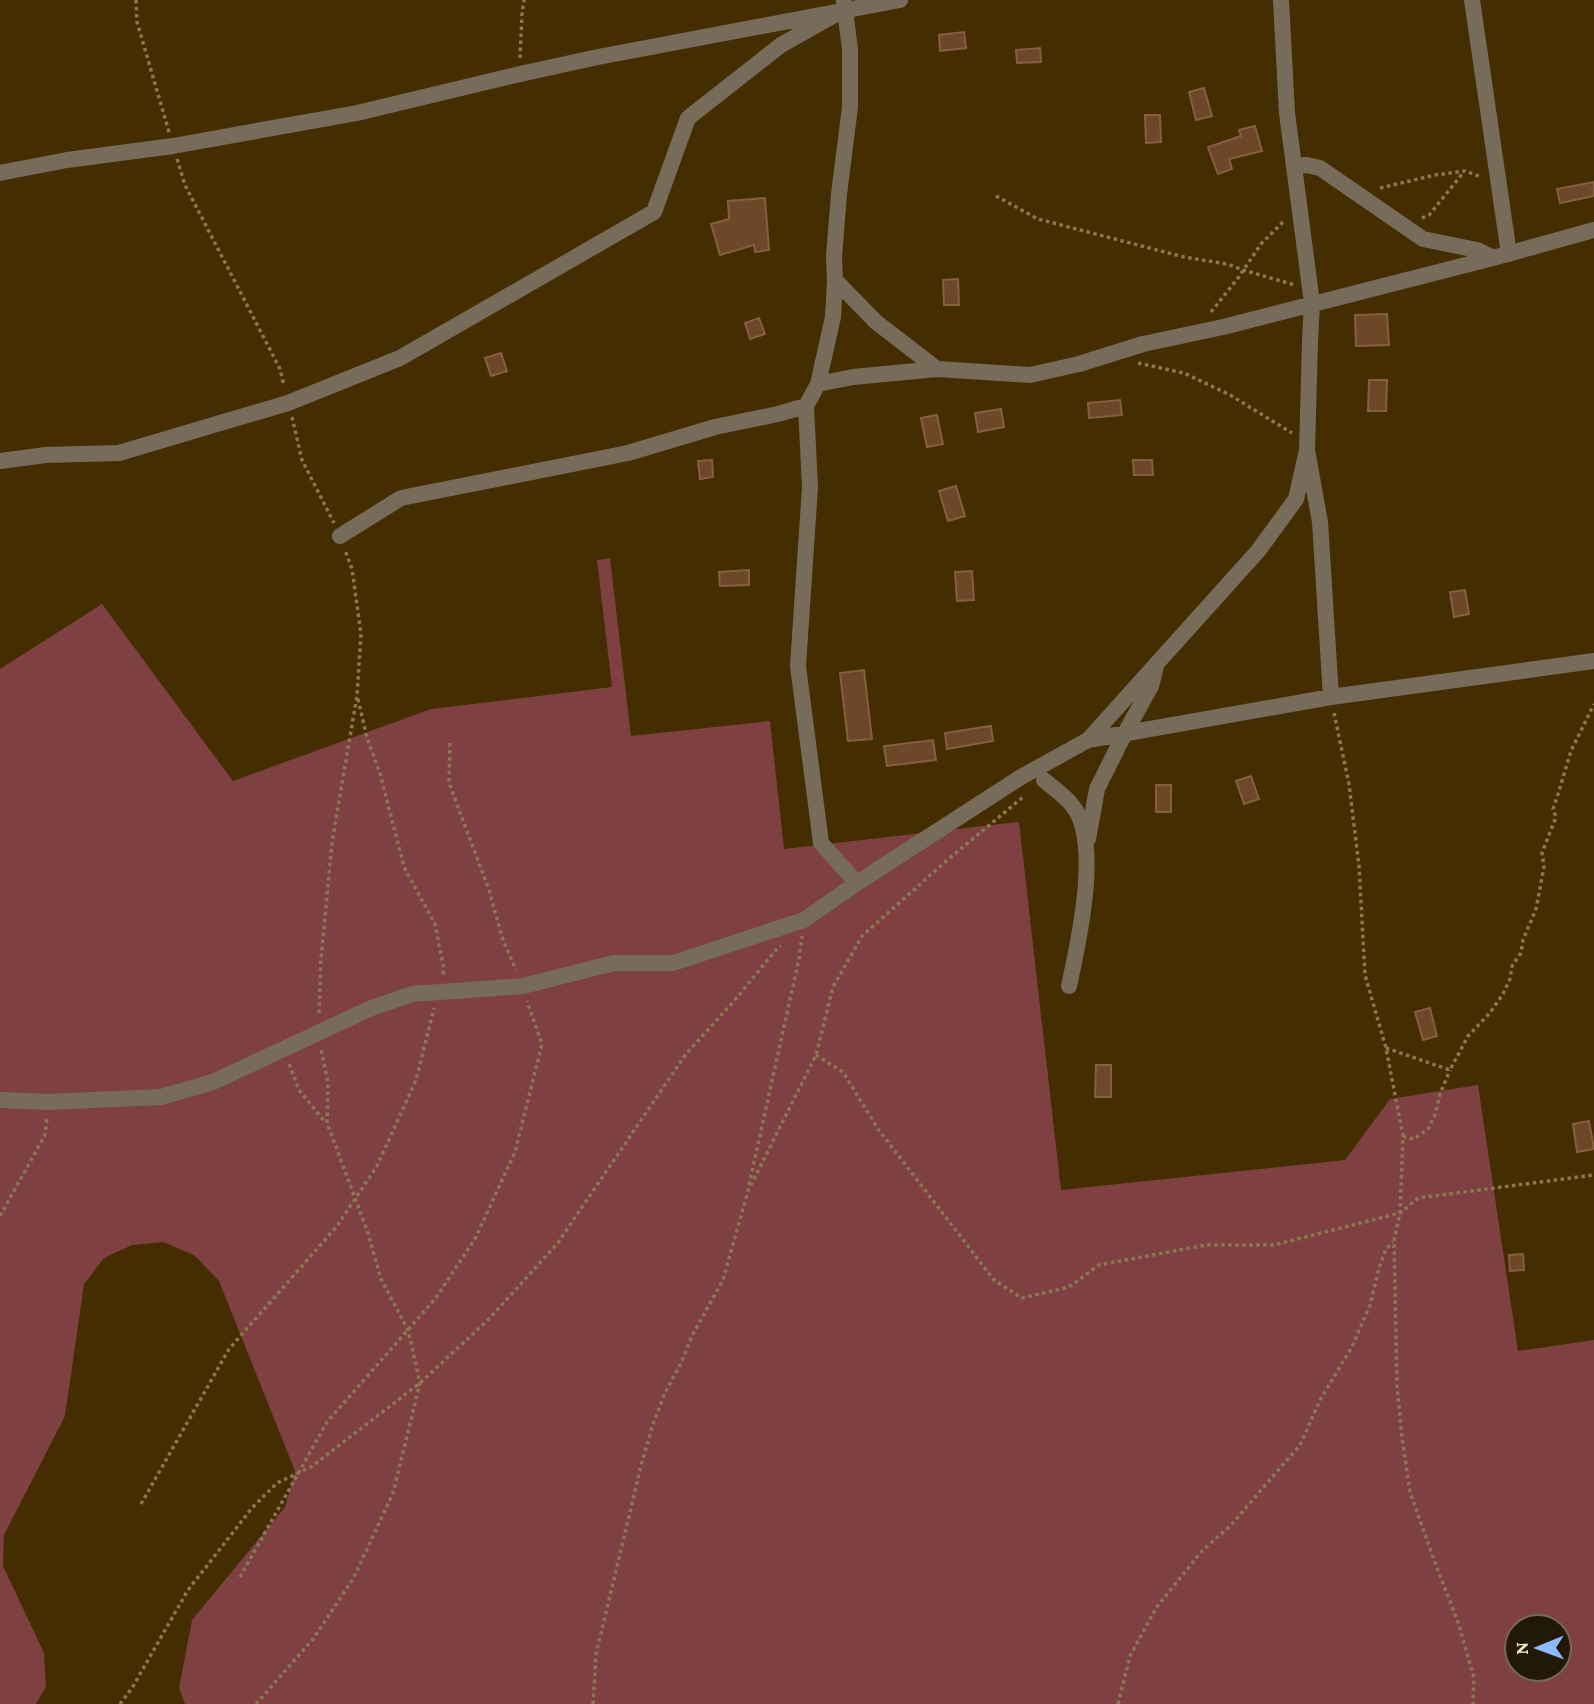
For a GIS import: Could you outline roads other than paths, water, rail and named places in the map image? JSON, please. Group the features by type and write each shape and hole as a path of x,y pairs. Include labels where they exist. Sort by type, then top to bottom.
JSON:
{"street":[{"path":"0,173 357,113 520,74 844,5 900,0"},
{"path":"0,1100 48,1102 161,1097 213,1082 369,1009 412,994 523,986 614,963 673,964 804,920 1021,777 1088,740 1258,551 1296,499 1306,453 1311,296 1287,113 1281,0"},
{"path":"1472,0 1497,174 1501,256"},
{"path":"844,5 850,49 850,107 839,194 833,317 818,384 806,405 810,487 798,666 821,844 857,883"},
{"path":"0,461 46,455 119,453 288,403 400,359 654,212 688,118 781,45 844,5"},
{"path":"1294,166 1307,164 1321,169 1423,239 1501,256"},
{"path":"818,384 853,377 937,369 1030,375 1079,364 1143,344 1223,327 1311,296 1501,256 1594,230"},
{"path":"835,280 876,322 937,369"},
{"path":"341,536 401,498 628,453 715,427 778,414 806,405"},
{"path":"1306,453 1320,522 1331,697"},
{"path":"1088,740 1331,697 1594,661"},
{"path":"1069,986 1079,941 1087,848 1097,789 1151,686 1156,664"},
{"path":"1044,780 1072,805 1084,829 1087,848"}]}
